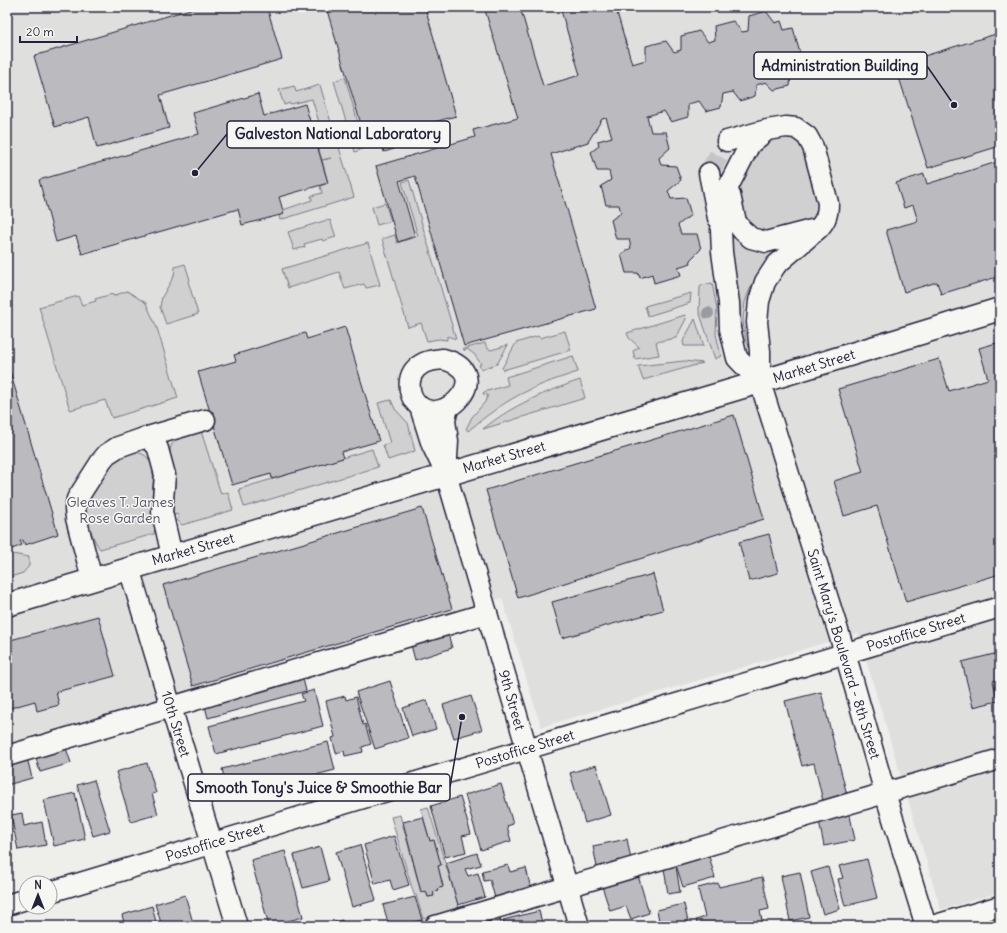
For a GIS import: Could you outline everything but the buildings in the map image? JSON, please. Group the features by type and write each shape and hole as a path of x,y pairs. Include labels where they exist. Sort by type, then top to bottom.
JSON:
{"main road":[{"name":"Market Street","path":"7,605 760,382 1000,309"}],"street":[{"path":"727,142 767,130 786,127 796,128 807,136 813,147 828,203 828,213 824,222 776,265 765,282 759,300 757,322 760,351 760,382"},
{"path":"721,230 724,204 728,187 750,144 767,130"},
{"path":"709,172 721,230 722,252 729,303 730,329 737,358 760,382"},
{"path":"728,187 736,222 751,238 766,242 819,228"},
{"name":"9th Street","path":"446,474 448,441 445,421 448,407 461,397 465,390 466,381 464,372 458,366 452,361 443,359 424,363 417,367 412,374 409,383 410,392 420,407 432,445 446,474 579,926"},
{"name":"Saint Mary's Boulevard - 8th Street","path":"760,382 845,653 885,793 926,926"},
{"path":"420,407 428,410 438,410 448,407"},
{"path":"92,579 75,509 77,499 91,475 107,454 118,447 205,420"},
{"path":"144,438 156,445 160,454 165,475 162,512 172,556"},
{"name":"10th Street","path":"129,568 237,926"},
{"name":"Postoffice Street","path":"58,890 1000,606"},
{"path":"7,756 487,613"},
{"path":"435,926 1000,759"},
{"path":"7,905 18,902"},
{"path":"932,926 1000,906"}],"shaded area":[{"path":"7,7 1000,7 1000,892 941,910 858,633 541,727 502,598 7,747"}],"green space":[{"path":"345,77 365,148 355,152 334,81"},
{"path":"320,85 332,126 321,129 312,99 284,105 279,90 294,86 296,92"},
{"path":"334,131 354,197 280,220 279,215 284,214 283,210 312,200 311,196 322,193 320,186 328,183 315,137"},
{"path":"787,137 794,139 805,151 818,199 818,210 807,224 760,235 746,227 738,189 749,167 764,146 777,138"},
{"path":"409,180 456,339 447,336 447,340 439,339 427,341 421,323 408,327 382,239 395,235 397,243 418,236 402,182"},
{"path":"385,203 391,221 377,225 372,207"},
{"path":"330,220 336,237 304,244 305,247 294,250 288,232"},
{"path":"731,229 774,249 774,256 761,270 749,291 745,302 743,320 745,343 741,330 740,308 731,252"},
{"path":"368,243 380,285 366,288 364,284 345,289 339,272 288,288 282,269"},
{"path":"185,264 190,280 188,281 198,314 166,324 160,307 162,297 174,276 175,267"},
{"path":"712,283 717,309 716,334 721,356 715,359 699,311 700,287 702,285"},
{"path":"127,291 146,303 157,328 178,398 112,418 105,400 70,410 39,307 78,296 82,305 96,301 95,299 112,294 113,296"},
{"path":"691,293 690,303 648,316 645,306"},
{"path":"685,315 686,319 676,338 656,342 659,355 635,359 633,351 639,347 629,338 627,333"},
{"path":"695,319 704,346 684,346 683,341"},
{"path":"565,331 571,350 503,370 502,368 516,343 538,336 540,338"},
{"path":"485,343 487,348 491,350 508,345 497,364 481,369 479,365 481,364 474,354 467,349 465,351 463,349"},
{"path":"573,356 578,372 543,384 504,403 468,431 466,429 472,417 485,402 488,395 483,394 484,392 508,385 506,377"},
{"path":"684,361 703,363 643,380 638,366"},
{"path":"580,380 585,398 483,429 506,413 529,400"},
{"path":"391,400 395,409 408,423 415,451 388,460 383,445 390,443 378,403"},
{"path":"201,431 221,494 228,492 233,510 182,525 177,520 179,518 177,514 174,515 173,510 175,478 170,458 171,446 182,436"},
{"path":"372,449 378,467 244,507 239,489"},
{"name":"Gleaves T. James Rose Garden","path":"134,452 143,454 149,459 152,466 152,513 155,524 154,534 100,549 90,528 86,509 87,505 110,461 115,457"},
{"path":"7,553 29,557 29,566 23,573 7,578"},
{"path":"428,807 459,908 423,919 416,895 414,895 391,817 400,815 421,892 426,891 428,897 433,896 433,892 437,891 437,889 443,886 438,866 441,865 434,841 430,841 421,809"}],"tunnel":[{"path":"709,173 727,141"}],"place":[{"name":"Administration Building","path":"954,105"},
{"name":"Galveston National Laboratory","path":"195,173"},
{"name":"Smooth Tony's Juice & Smoothie Bar","path":"462,717"}]}
